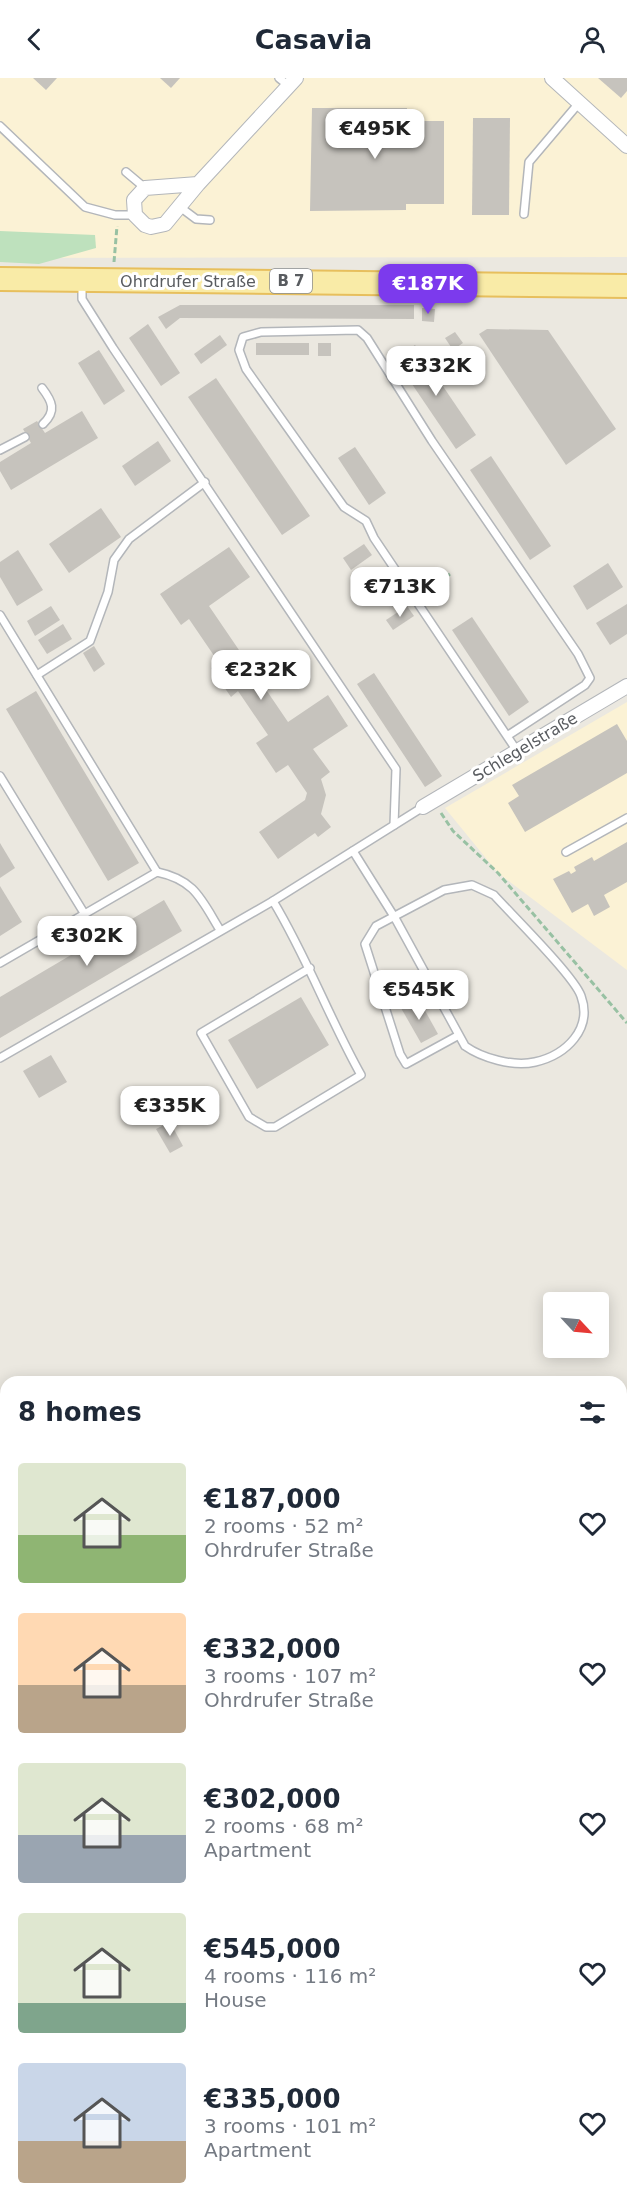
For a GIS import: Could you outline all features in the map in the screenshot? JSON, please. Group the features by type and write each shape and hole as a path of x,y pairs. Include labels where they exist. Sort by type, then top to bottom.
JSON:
{"main road":[{"name":"Ohrdrufer Straße","path":"0,279 627,286"}],"street":[{"path":"552,78 627,146"},
{"path":"564,89 574,78"},
{"path":"198,184 145,188 134,200 135,215 145,225 158,227 165,224 288,81"},
{"name":"Schlegelstraße","path":"428,804 627,686"}],"lane":[{"path":"524,214 529,162 579,102"},
{"path":"0,126 85,207 118,216 135,215"},
{"path":"126,172 145,188"},
{"path":"180,207 196,219 210,220"},
{"path":"82,280 82,299 396,768 394,825"},
{"path":"507,736 585,685 590,678 578,654 363,334 358,330 261,332 243,337 239,350 246,369 344,507 366,521 374,538 517,751"},
{"path":"42,388 52,401 53,408 43,424"},
{"path":"0,450 25,436"},
{"path":"37,675 90,641 101,616 114,560 119,550 129,539 205,482"},
{"path":"0,615 157,872 185,881 220,930"},
{"path":"0,776 84,913"},
{"path":"0,1058 273,901 428,804"},
{"path":"566,852 627,818"},
{"path":"353,851 395,918 459,1035 465,1046 475,1053 501,1061 533,1063 571,1044 584,1021 583,1003 574,984 494,895 479,886 463,885 444,890 395,918 376,926 365,944 400,1054 406,1064 459,1035"},
{"path":"0,963 157,872"},
{"path":"273,901 310,969 338,1034 362,1075 275,1127 266,1127 249,1117 201,1032 310,969"}],"path":[{"path":"112,280 118,216"},
{"path":"440,581 450,574"},
{"path":"428,804 498,873 627,1023"}],"shaded area":[{"path":"0,78 627,78 627,257 0,258"},
{"path":"627,702 627,970 498,873 445,808"}],"green space":[{"path":"0,231 95,235 96,248 39,264 0,262"}],"building":[{"path":"33,78 57,78 46,90"},
{"path":"160,78 180,78 171,88"},
{"path":"598,78 627,78 627,91 621,98"},
{"path":"312,108 407,108 406,121 444,121 444,204 406,204 406,210 310,211"},
{"path":"473,118 510,118 509,215 472,215"},
{"path":"180,305 414,305 414,319 180,318 166,329 158,317"},
{"path":"422,308 435,309 434,322 422,321"},
{"path":"148,324 180,373 161,386 129,338"},
{"path":"487,329 548,330 616,429 566,465 479,334"},
{"path":"455,332 463,343 453,350 445,338"},
{"path":"220,335 227,345 201,364 194,354"},
{"path":"256,343 309,343 309,355 256,355"},
{"path":"318,343 331,343 331,356 318,356"},
{"path":"415,345 476,435 456,449 395,359"},
{"path":"99,350 125,391 104,405 78,363"},
{"path":"216,378 310,516 282,535 188,397"},
{"path":"82,411 98,438 11,490 0,471 0,462 31,443 23,429 37,421 45,433"},
{"path":"158,441 171,461 135,486 122,466"},
{"path":"355,447 386,493 369,505 338,458"},
{"path":"491,456 551,546 530,560 470,470"},
{"path":"101,508 121,537 69,573 49,544"},
{"path":"364,544 372,555 351,570 343,558"},
{"path":"229,547 250,577 209,606 288,722 328,695 348,726 313,749 330,772 321,779 326,795 321,814 331,827 318,837 315,833 278,859 259,832 305,800 307,793 288,765 276,773 256,743 268,735 238,691 231,697 211,668 219,663 189,619 181,625 160,594"},
{"path":"18,550 43,590 17,606 0,577 0,562"},
{"path":"608,563 623,587 587,610 573,586"},
{"path":"384,569 398,588 374,604 361,585"},
{"path":"627,604 627,634 610,645 596,623"},
{"path":"51,606 60,620 35,636 27,621"},
{"path":"407,606 414,616 393,630 386,620"},
{"path":"472,617 529,702 509,716 452,630"},
{"path":"63,624 72,639 47,654 38,640"},
{"path":"94,646 105,664 94,672 83,653"},
{"path":"374,673 442,776 425,787 357,684"},
{"path":"36,691 139,863 108,881 6,709"},
{"path":"617,724 627,741 627,773 525,832 508,803 519,796 512,785"},
{"path":"627,842 627,882 604,895 610,907 594,916 588,904 572,913 553,879 569,871 571,874 576,871 574,867 592,857 594,861"},
{"path":"0,843 15,868 0,878"},
{"path":"0,886 22,922 0,936"},
{"path":"164,900 182,931 0,1038 0,997"},
{"path":"301,997 329,1045 257,1089 228,1040"},
{"path":"418,998 438,1034 421,1043 401,1008"},
{"path":"51,1055 67,1082 39,1098 23,1071"},
{"path":"170,1122 183,1146 170,1153 156,1129"}]}
